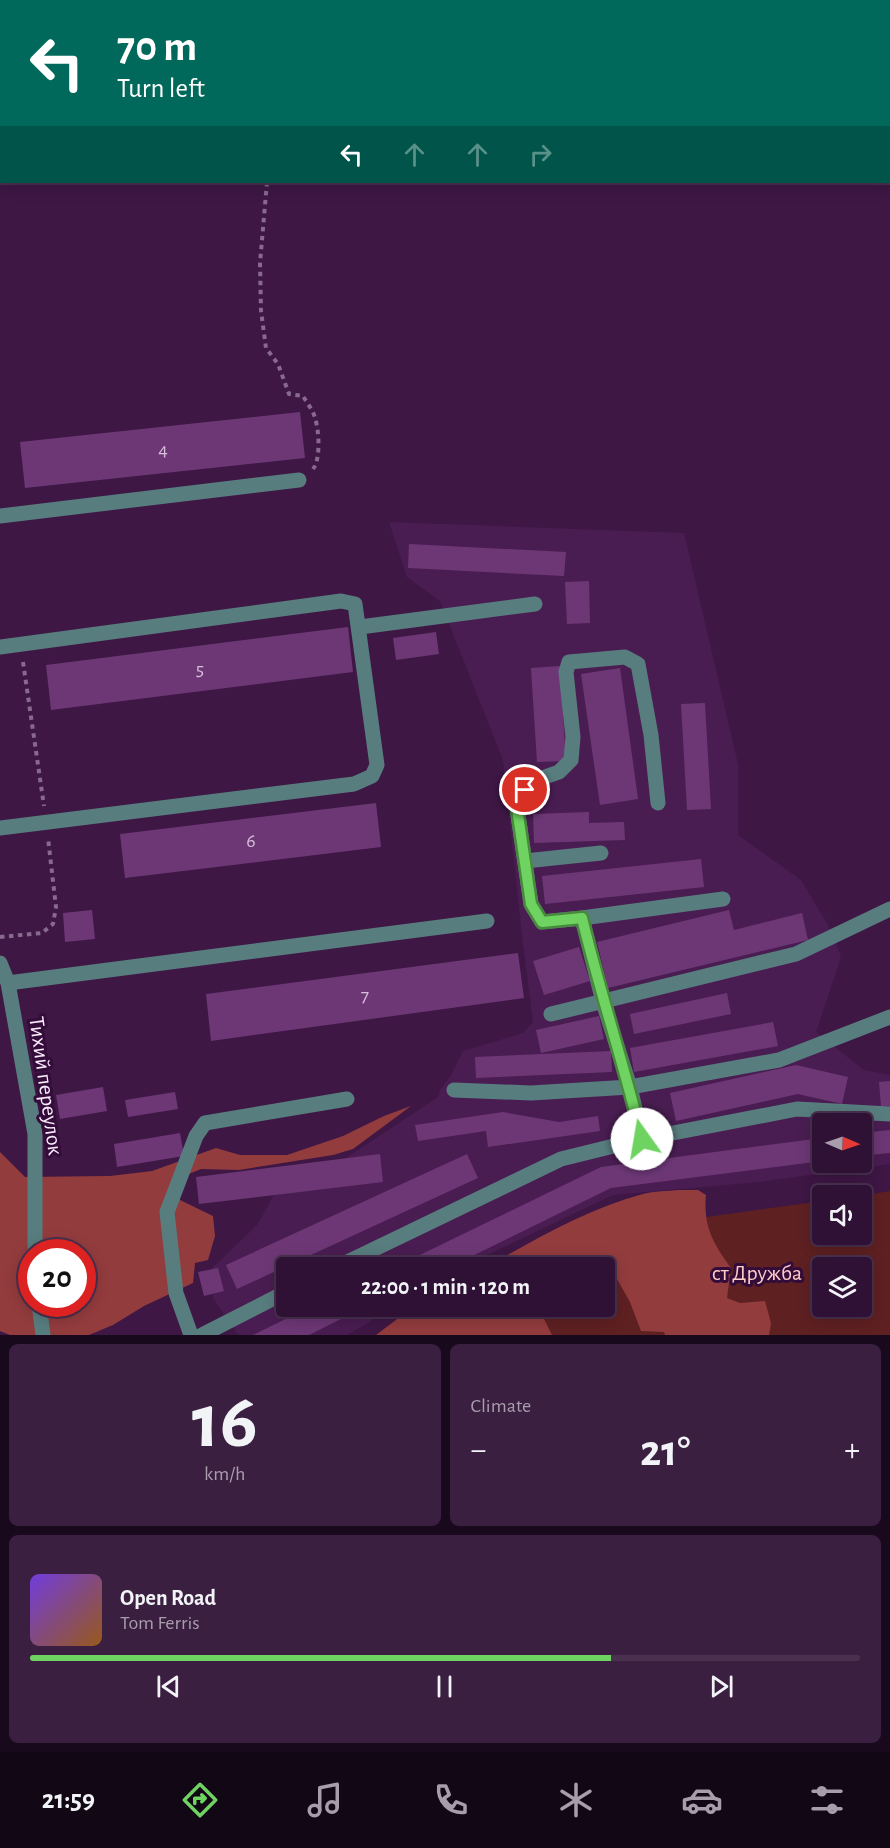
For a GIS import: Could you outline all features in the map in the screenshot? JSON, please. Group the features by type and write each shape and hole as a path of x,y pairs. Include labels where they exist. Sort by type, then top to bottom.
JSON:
{"street":[{"path":"0,516 299,480"},
{"path":"0,647 341,601 355,604 360,627 377,765 372,776 354,784 0,828"},
{"path":"360,627 535,604"},
{"path":"658,803 651,735 638,664 625,657 569,662 566,672 573,736 571,760 559,772 539,779 525,790 517,808 531,904 542,922 723,898"},
{"path":"525,861 601,853"},
{"path":"551,1014 796,954 890,909"},
{"path":"582,918 603,1002 630,1087 642,1139"},
{"path":"8,983 487,921"},
{"name":"Тихий переулок","path":"0,963 8,983 34,1134 35,1239"},
{"path":"454,1090 531,1093 630,1087 779,1060 890,1017"},
{"path":"191,1335 176,1293 167,1212 196,1136 204,1123 347,1099"},
{"path":"358,1257 561,1159 642,1139 796,1109 890,1114"},
{"path":"202,1335 276,1297"},
{"path":"41,1317 43,1335"}],"path":[{"path":"267,183 260,263 261,311 266,348 278,364 289,394 303,396 315,418 318,441 319,453 316,465 307,477 299,480"}],"shaded area":[{"path":"389,522 684,533 738,764 738,835 801,880 832,932 841,957 816,1032 864,1070 890,1075 890,1164 872,1166 872,1113 812,1113 812,1173 824,1173 759,1182 613,1195 483,1257 276,1257 276,1317 378,1317 347,1335 238,1335 213,1298 213,1267 258,1224 276,1191 302,1173 346,1158 438,1097 463,1051 523,1033 533,1022 503,760 440,601 407,577"},
{"path":"411,1106 353,1149 333,1155 239,1170 201,1169 172,1181 180,1200 213,1216 215,1236 208,1260 195,1263 193,1283 89,1335 10,1335 0,1331 0,1152 25,1177 110,1176 152,1171 216,1148 240,1155 287,1155 343,1136"},
{"path":"698,1190 706,1195 706,1216 711,1234 731,1268 727,1298 740,1303 765,1301 771,1323 769,1335 665,1335 664,1332 641,1331 630,1302 615,1276 615,1257 504,1257 562,1226 602,1208 622,1200 656,1192"},
{"path":"400,1317 543,1317 552,1335 376,1335"}],"green space":[{"name":"ст Дружба","path":"890,1191 890,1335 474,1335 504,1317 615,1317 615,1257 603,1257 657,1224 812,1202 812,1245 872,1245 872,1194"}],"building":[{"path":"300,412 305,458 25,488 20,442"},
{"path":"409,544 566,552 564,576 408,568"},
{"path":"589,581 590,623 567,624 565,582"},
{"path":"348,627 353,672 51,710 46,665"},
{"path":"436,632 439,654 396,660 393,638"},
{"path":"560,666 566,761 537,762 531,668"},
{"path":"620,668 638,799 600,805 581,674"},
{"path":"705,703 711,809 687,810 681,704"},
{"path":"376,803 381,847 125,878 120,834"},
{"path":"589,812 589,823 624,822 625,840 534,843 533,814"},
{"path":"701,859 704,887 545,904 542,876"},
{"path":"92,910 95,939 65,942 63,913"},
{"path":"729,910 734,930 802,913 808,940 608,988 597,942"},
{"path":"579,947 590,981 544,995 533,961"},
{"path":"518,953 524,998 211,1041 206,994"},
{"path":"727,993 731,1014 634,1034 630,1014"},
{"path":"599,1016 604,1039 541,1053 536,1030"},
{"path":"773,1022 778,1046 634,1072 630,1048"},
{"path":"611,1051 612,1072 476,1078 475,1057"},
{"path":"796,1065 848,1077 842,1104 798,1094 676,1121 670,1093"},
{"path":"890,1081 890,1106 881,1106 879,1082"},
{"path":"103,1087 107,1111 60,1119 56,1095"},
{"path":"175,1092 178,1109 128,1117 125,1100"},
{"path":"503,1112 559,1122 598,1116 600,1131 488,1147 486,1131 418,1141 415,1125"},
{"path":"890,1130 890,1153 872,1155 872,1132"},
{"path":"180,1133 184,1156 117,1167 114,1144"},
{"path":"812,1139 812,1162 611,1188 470,1257 416,1257 601,1167"},
{"path":"380,1154 383,1182 199,1204 196,1177"},
{"path":"467,1154 478,1178 306,1257 276,1257 276,1271 237,1289 226,1265"},
{"path":"218,1268 224,1291 204,1296 198,1272"},
{"path":"290,1317 345,1317 309,1335 253,1335"}],"route":[{"path":"525,790 517,808 531,904 542,922 582,918 603,1002 630,1087 642,1139"}]}
